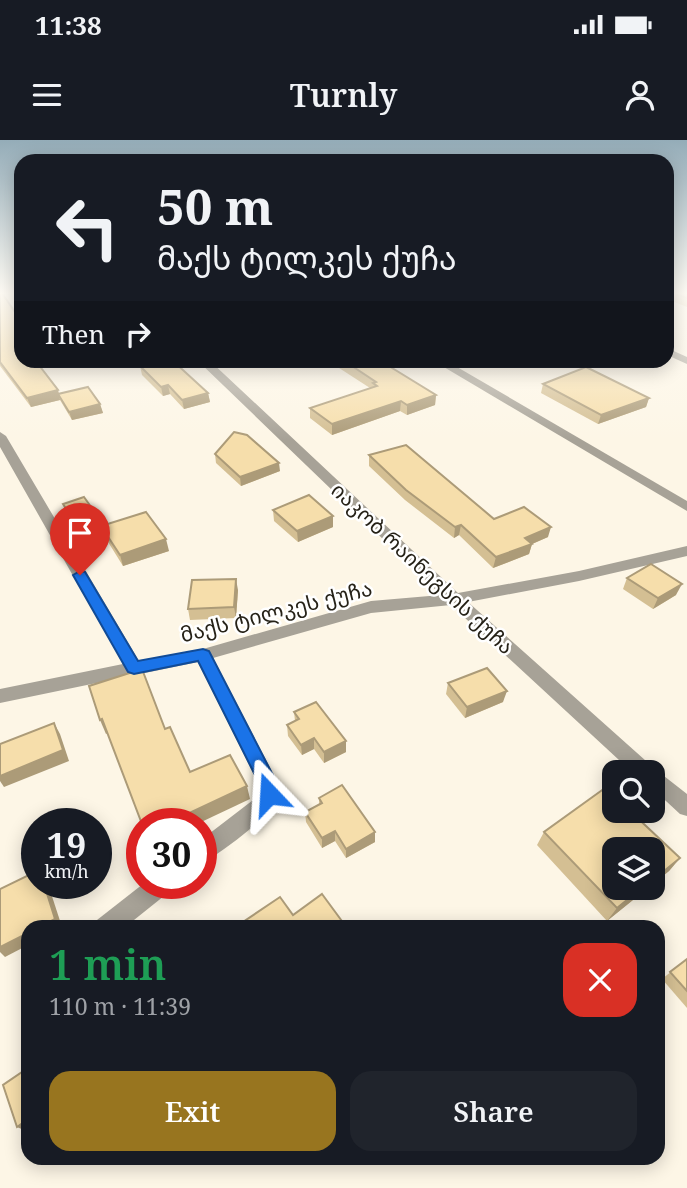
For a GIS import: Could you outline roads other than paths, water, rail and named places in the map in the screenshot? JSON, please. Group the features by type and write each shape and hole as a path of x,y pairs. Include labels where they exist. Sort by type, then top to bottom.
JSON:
{"street":[{"name":"იაკობ რაინეგსის ქუჩა","path":"210,368 454,599 633,760"},
{"path":"451,368 687,507"},
{"path":"0,436 134,668"},
{"name":"მაქს ტილკეს ქუჩა","path":"0,696 203,655 371,607 454,599 579,576 687,551"},
{"path":"203,655 269,785 269,794 264,803 217,840"},
{"path":"665,788 687,807"},
{"path":"115,920 142,899"}]}
